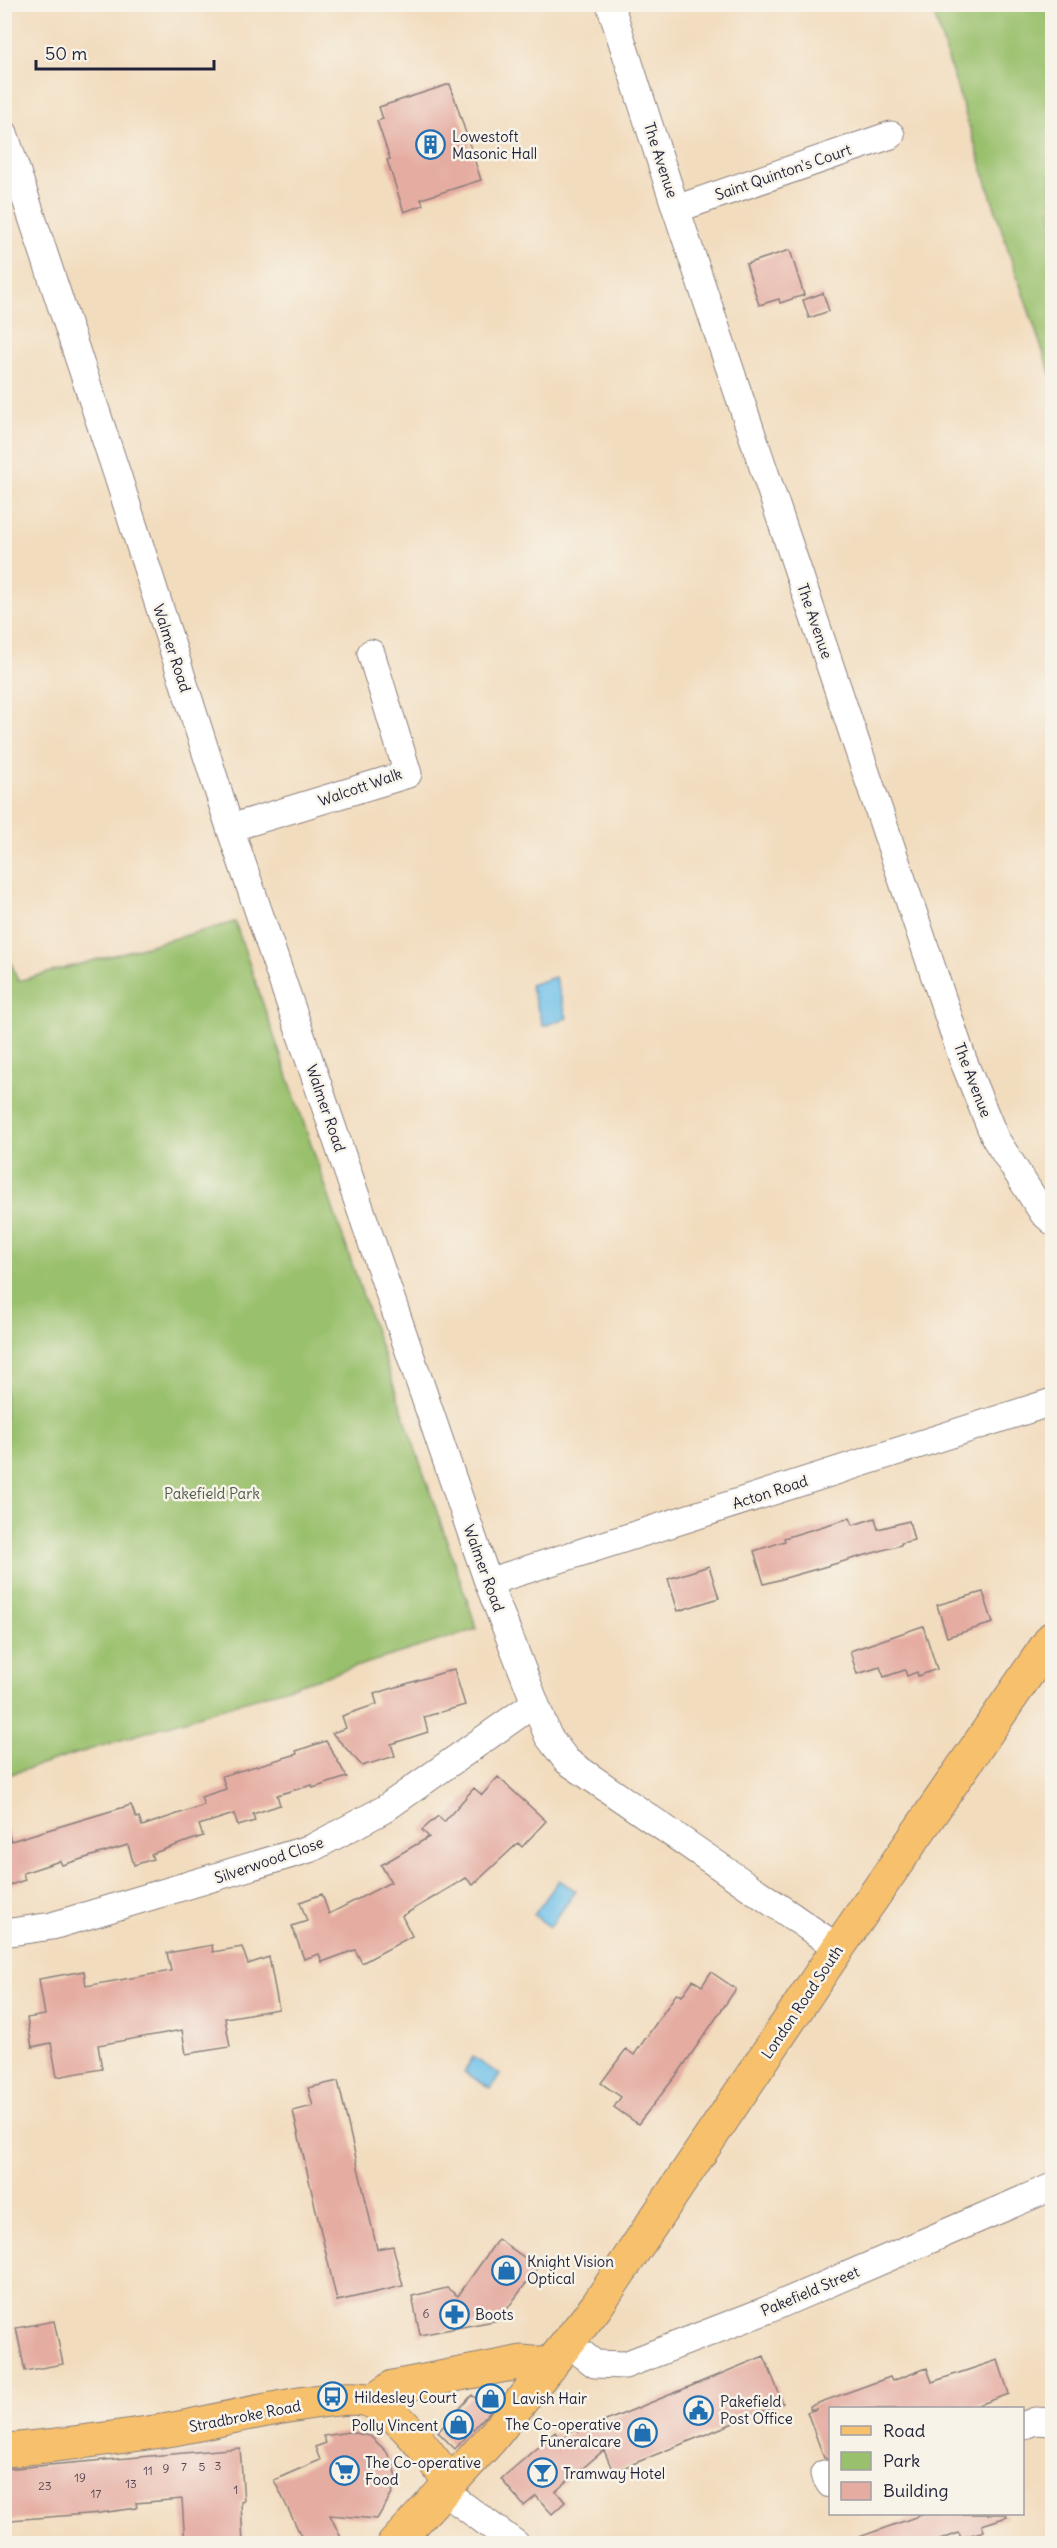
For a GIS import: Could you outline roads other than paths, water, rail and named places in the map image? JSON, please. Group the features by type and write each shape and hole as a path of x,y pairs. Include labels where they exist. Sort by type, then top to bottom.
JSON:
{"main road":[{"name":"London Road South","path":"394,2544 491,2439 596,2307 838,1948 1053,1638"},
{"path":"446,2486 410,2430 373,2402 393,2387 560,2354"},
{"name":"Stradbroke Road","path":"4,2450 168,2430 325,2401 362,2398 373,2402"}],"street":[{"name":"The Avenue","path":"610,4 676,209 963,1060 995,1138 1043,1213 1053,1221"},
{"name":"Walmer Road","path":"4,133 110,452 230,828 488,1582 548,1736 567,1761 838,1948"},
{"name":"Saint Quinton's Court","path":"676,209 891,135"},
{"name":"Walcott Walk","path":"230,828 408,774 371,654"},
{"name":"Acton Road","path":"488,1582 1053,1402"},
{"name":"Silverwood Close","path":"4,1933 52,1926 312,1848 383,1810 535,1702"},
{"name":"Pakefield Street","path":"560,2354 595,2364 625,2365 767,2310 1053,2187"},
{"path":"1024,2426 1035,2421 1053,2422"},
{"path":"446,2486 516,2544"}],"water":[{"path":"555,977 567,1018 543,1026 530,985"},
{"path":"559,1880 576,1891 550,1927 534,1915"},
{"path":"473,2057 500,2075 491,2089 464,2072"}],"place":[{"name":"Lowestoft Masonic Hall","path":"431,145"},
{"name":"Knight Vision Optical","path":"506,2270"},
{"name":"Boots","path":"454,2314"},
{"name":"Hildesley Court","path":"333,2397"},
{"name":"Lavish Hair","path":"491,2398"},
{"name":"Pakefield Post Office","path":"699,2410"},
{"name":"Polly Vincent","path":"459,2425"},
{"name":"The Co-operative Funeralcare","path":"642,2433"},
{"name":"The Co-operative Food","path":"344,2471"},
{"name":"Tramway Hotel","path":"542,2473"}],"park label":[{"name":"Pakefield Park","path":"212,1493"}]}
